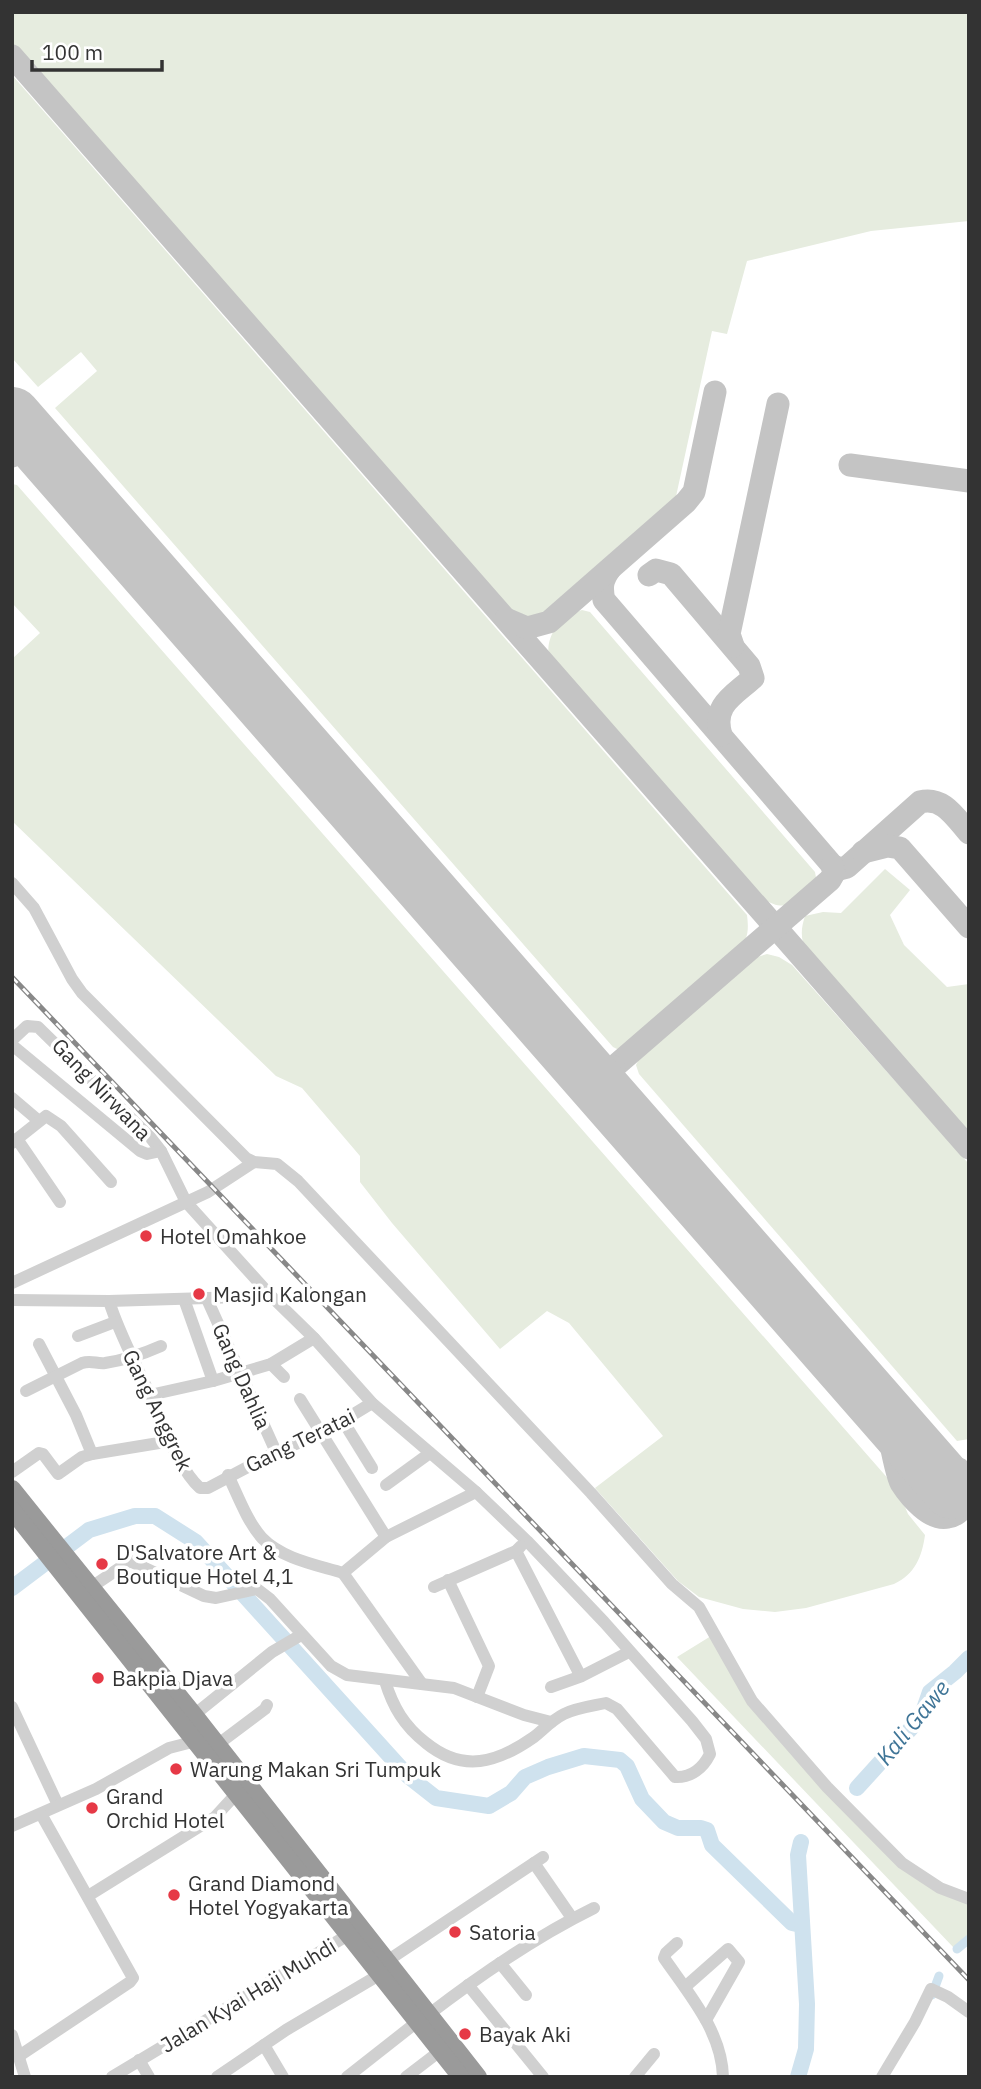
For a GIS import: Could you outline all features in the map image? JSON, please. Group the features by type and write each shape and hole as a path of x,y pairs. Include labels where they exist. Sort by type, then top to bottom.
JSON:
{"highway":[{"path":"12,1489 38,1533 66,1570 188,1720 218,1745 422,2018 478,2077"},
{"path":"12,1510 38,1533"},
{"path":"66,1570 90,1588 188,1720 196,1741 348,1935 383,1968"},
{"path":"422,2018 440,2051 460,2077"}],"street":[{"path":"12,883 34,908 72,979 95,1007 240,1152 254,1162 277,1164 298,1181 591,1493 672,1584 699,1606 752,1701 856,1818 912,1870 940,1888 969,1899"},
{"name":"Gang Nirwana","path":"12,1043 22,1029 32,1025 47,1033 125,1110 161,1151 186,1202 271,1296 314,1338 372,1403 476,1492 527,1541 706,1739 710,1754 705,1765 690,1775 675,1777 617,1709 606,1703 563,1714 551,1722"},
{"path":"12,1043 140,1150 147,1154 161,1151"},
{"path":"12,1098 39,1121"},
{"path":"60,1202 15,1141 46,1116 52,1119 111,1182"},
{"path":"12,1283 220,1185 254,1162"},
{"path":"12,1300 108,1301 271,1296"},
{"path":"184,1299 213,1381"},
{"name":"Gang Dahlia","path":"207,1299 276,1452"},
{"name":"Gang Anggrek","path":"108,1301 115,1322 170,1441 194,1482 200,1488 208,1488 228,1475"},
{"path":"78,1336 115,1322"},
{"path":"150,1395 271,1364 314,1338"},
{"path":"39,1344 76,1415 92,1454"},
{"path":"26,1391 88,1361 105,1363 133,1357 161,1346"},
{"path":"271,1364 284,1377"},
{"path":"300,1399 386,1537"},
{"name":"Gang Teratai","path":"228,1475 321,1434 372,1403"},
{"path":"343,1421 372,1468"},
{"path":"12,1472 39,1453 43,1454 56,1473 61,1474 82,1457 170,1441"},
{"path":"386,1485 430,1453"},
{"path":"228,1475 254,1528 265,1541 298,1559 342,1573 422,1684"},
{"path":"342,1573 386,1537 476,1492"},
{"path":"434,1587 516,1551 527,1541"},
{"path":"516,1551 580,1675"},
{"path":"90,1588 130,1561 204,1596 216,1598 257,1589 263,1591 331,1666 347,1675 454,1688 524,1715 551,1722"},
{"path":"447,1580 489,1666 477,1697"},
{"path":"169,1748 188,1720 272,1652 301,1635"},
{"path":"551,1688 629,1651"},
{"path":"385,1681 397,1714 413,1733 436,1752 461,1762 472,1763 498,1756 522,1745 551,1722"},
{"path":"218,1745 267,1705"},
{"path":"12,1707 58,1805"},
{"path":"12,1826 96,1789 169,1748 196,1741"},
{"path":"89,1896 215,1817 237,1793"},
{"path":"19,2056 130,1982 132,1978 89,1896 41,1814"},
{"path":"217,2077 383,1968 539,1860 572,1919"},
{"path":"347,2077 422,2018 500,1963 594,1908"},
{"name":"Jalan Kyai Haji Muhdi","path":"112,2077 348,1935"},
{"path":"677,1943 664,1958 706,2020 720,2050 723,2077"},
{"path":"685,1987 728,1949 739,1962 706,2020"},
{"path":"500,1963 526,1995"},
{"path":"468,1985 543,2077"},
{"path":"882,2077 934,1990 969,2012"},
{"path":"12,2035 25,2077"},
{"path":"264,2045 283,2077"},
{"path":"406,2077 440,2051"},
{"path":"635,2077 654,2054"},
{"path":"139,2060 149,2077"}],"shaded area":[{"path":"12,12 969,12 969,221 871,231 747,261 727,334 712,331 675,501 624,542 539,619 526,619 508,611 12,44"},
{"path":"12,75 747,915 747,934 738,951 624,1049 613,1047 55,408 97,371 81,352 38,387 12,358"},
{"path":"12,484 17,485 898,1490 908,1514 925,1535 919,1558 912,1570 901,1580 806,1608 775,1612 743,1609 699,1597 678,1581 595,1488 663,1436 569,1323 547,1311 500,1349 360,1182 360,1156 302,1088 276,1076 12,821 12,659 40,633 12,603"},
{"path":"582,610 590,612 815,872 817,883 802,897 781,906 754,892 549,658 549,642 556,628 567,617"},
{"path":"885,869 910,890 890,915 904,945 947,987 969,984 969,1137 807,954 803,944 805,916 823,912 841,913"},
{"path":"767,954 792,965 969,1164 969,1439 957,1441 639,1074 636,1065 641,1055 754,958"},
{"path":"711,1636 731,1675 881,1849 969,1904 969,1934 954,1948 677,1657"}],"waterway":[{"path":"12,1588 89,1530 135,1516 155,1516 196,1542 408,1776 436,1798 489,1806 511,1793 525,1777 548,1767 584,1756 620,1760 627,1766 642,1799 664,1822 678,1828 707,1830 712,1845 792,1923 801,1925"},
{"name":"Kali Gawe","path":"857,1788 914,1725 923,1712 930,1692 969,1658"},
{"path":"798,2077 806,2049 807,2004 798,1855 801,1842"},
{"path":"957,1949 969,1939"},
{"path":"932,1995 939,1976"}],"taxiway":[{"path":"12,56 969,1148"},
{"path":"506,619 527,628 549,622 686,502 694,492 715,392"},
{"path":"733,646 729,634 778,404"},
{"path":"12,453 20,437 16,420"},
{"path":"12,456 30,450 47,456"},
{"path":"850,465 969,481"},
{"path":"610,569 603,584 604,600 832,865 839,869 847,867 920,802 942,805 969,833"},
{"path":"649,575 656,570 671,574 749,666 753,678 726,702 719,716 721,735"},
{"path":"863,852 887,846 900,848 969,927"},
{"path":"585,1069 602,1072 614,1067 830,880 834,873 832,865"},
{"path":"611,1100 609,1078 614,1067"},
{"path":"885,1413 901,1483 915,1501 934,1515 948,1517 962,1509 969,1494"},
{"path":"929,1463 959,1469 969,1482"}],"runway":[{"path":"12,416 952,1490"}],"railway":[{"path":"12,977 969,1980"}],"place":[{"name":"Hotel Omahkoe","path":"146,1236"},
{"name":"Masjid Kalongan","path":"199,1294"},
{"name":"D'Salvatore Art & Boutique Hotel 4,1","path":"102,1564"},
{"name":"Bakpia Djava","path":"98,1678"},
{"name":"Warung Makan Sri Tumpuk","path":"176,1769"},
{"name":"Grand Orchid Hotel","path":"92,1808"},
{"name":"Grand Diamond Hotel Yogyakarta","path":"174,1895"},
{"name":"Satoria","path":"455,1932"},
{"name":"Bayak Aki","path":"465,2034"}]}
